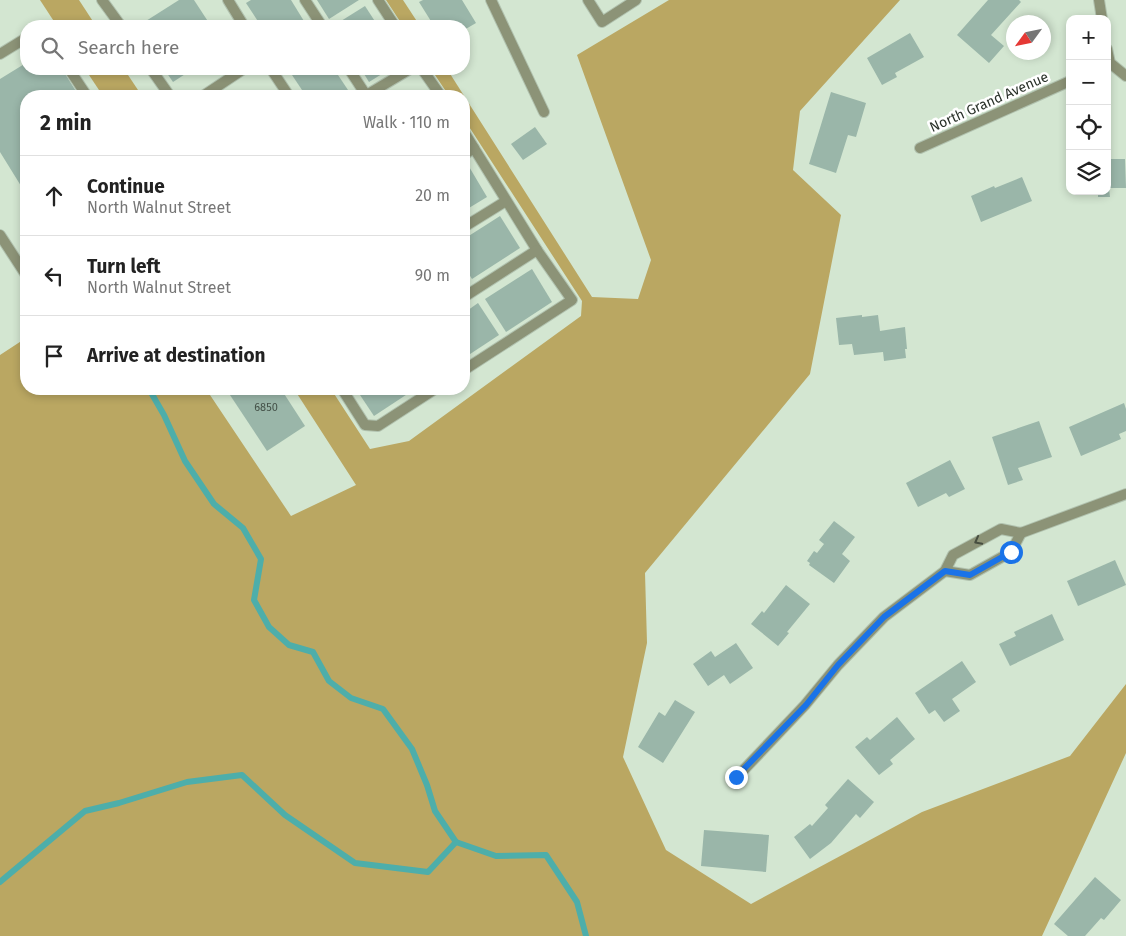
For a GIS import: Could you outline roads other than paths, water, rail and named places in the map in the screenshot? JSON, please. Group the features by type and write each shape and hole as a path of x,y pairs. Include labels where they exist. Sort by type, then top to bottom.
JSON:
{"street":[{"path":"228,0 240,20"},
{"path":"305,0 318,20"},
{"path":"378,0 391,20"},
{"path":"491,0 544,112"},
{"path":"588,0 602,22 636,0"},
{"path":"1099,0 1101,15"},
{"path":"106,1 117,20"},
{"path":"0,54 20,42"},
{"path":"1111,65 1126,76"},
{"path":"73,75 83,90"},
{"path":"155,75 166,90"},
{"path":"212,90 234,75"},
{"path":"275,75 284,90"},
{"path":"353,75 362,90"},
{"path":"376,90 400,75"},
{"path":"426,75 437,90"},
{"name":"North Grand Avenue","path":"920,148 1066,83"},
{"path":"470,142 537,250 572,300 470,366"},
{"path":"470,151 474,148"},
{"path":"470,223 506,200"},
{"path":"0,235 20,266"},
{"path":"470,293 537,250"},
{"path":"346,395 365,425 378,426 426,395"},
{"path":"736,777 806,705 838,665 884,617 945,571 953,555 1001,529 1022,533 1126,494"},
{"path":"945,571 970,575 1011,552 1022,533"}],"waterway":[{"path":"152,395 164,415 185,461 214,504 243,528 261,559 254,600 269,627 289,645 313,652 329,681 351,698 383,709 412,749 427,785 435,811 456,842 496,856 546,855 577,902 586,936"},
{"path":"0,882 85,811 119,803 187,782 242,775 285,815 355,863 428,872 456,842"}]}
